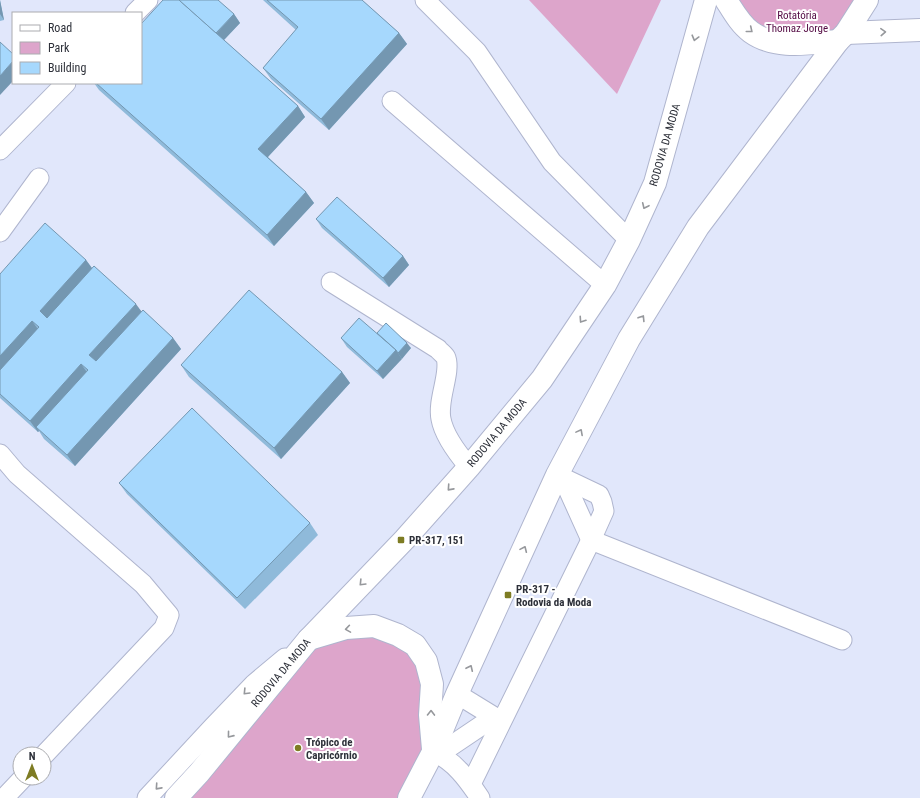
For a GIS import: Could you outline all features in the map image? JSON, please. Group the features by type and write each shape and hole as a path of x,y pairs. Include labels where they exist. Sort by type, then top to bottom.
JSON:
{"highway":[{"name":"RODOVIA DA MODA","path":"176,798 199,773 308,640 404,539 469,467 542,378 605,285 629,240 655,183 706,0"},
{"path":"726,0 734,14 750,32 764,39 781,43 920,30"},
{"path":"412,796 436,753 457,694 560,477 629,339 698,227 842,37 867,0"},
{"path":"308,640 346,628 374,626 398,635 415,645 426,661 432,684 430,716 436,753"}],"street":[{"path":"136,12 148,0"},
{"path":"425,0 477,52 552,162 629,240"},
{"path":"0,150 65,84"},
{"path":"392,101 605,285"},
{"path":"0,232 39,178"},
{"path":"331,282 438,349 446,357 447,366 440,407 441,420 454,448 469,467"},
{"path":"0,454 17,474 143,584 169,615 164,628 52,747"},
{"path":"475,791 497,719 591,540 604,511 599,495 560,477"},
{"path":"560,477 591,540 842,640"},
{"path":"148,798 254,684 308,640"},
{"path":"457,694 497,719"},
{"path":"475,791 460,770 436,753 497,719"},
{"path":"4,798 15,786"}],"green space":[{"path":"529,0 661,0 617,94"},
{"name":"Rotatória Thomaz Jorge","path":"726,0 867,0 846,33 781,43"},
{"path":"346,628 415,645 433,752 409,798 176,798 308,640"}],"building":[{"path":"163,0 179,0 298,106 258,149 306,192 267,235 97,84 142,84 142,23"},
{"path":"179,0 218,0 234,14 216,33"},
{"path":"267,0 362,0 399,33 321,119 263,68 298,27"},
{"path":"0,42 12,53 12,62 0,76"},
{"path":"337,197 403,256 383,278 316,219"},
{"path":"45,223 86,260 40,311 47,318 94,266 136,304 89,355 96,361 143,310 173,338 67,455 36,427 88,370 81,364 30,421 0,394 0,370 39,327 32,321 0,356 0,274"},
{"path":"249,290 342,372 274,448 181,365"},
{"path":"359,318 396,350 377,371 341,338"},
{"path":"386,323 407,343 398,353 377,333"},
{"path":"192,408 310,523 237,598 119,483"}],"place":[{"name":"PR-317, 151","path":"401,540"},
{"name":"PR-317 - Rodovia da Moda","path":"508,595"},
{"name":"Trópico de Capricórnio","path":"298,748"}]}
